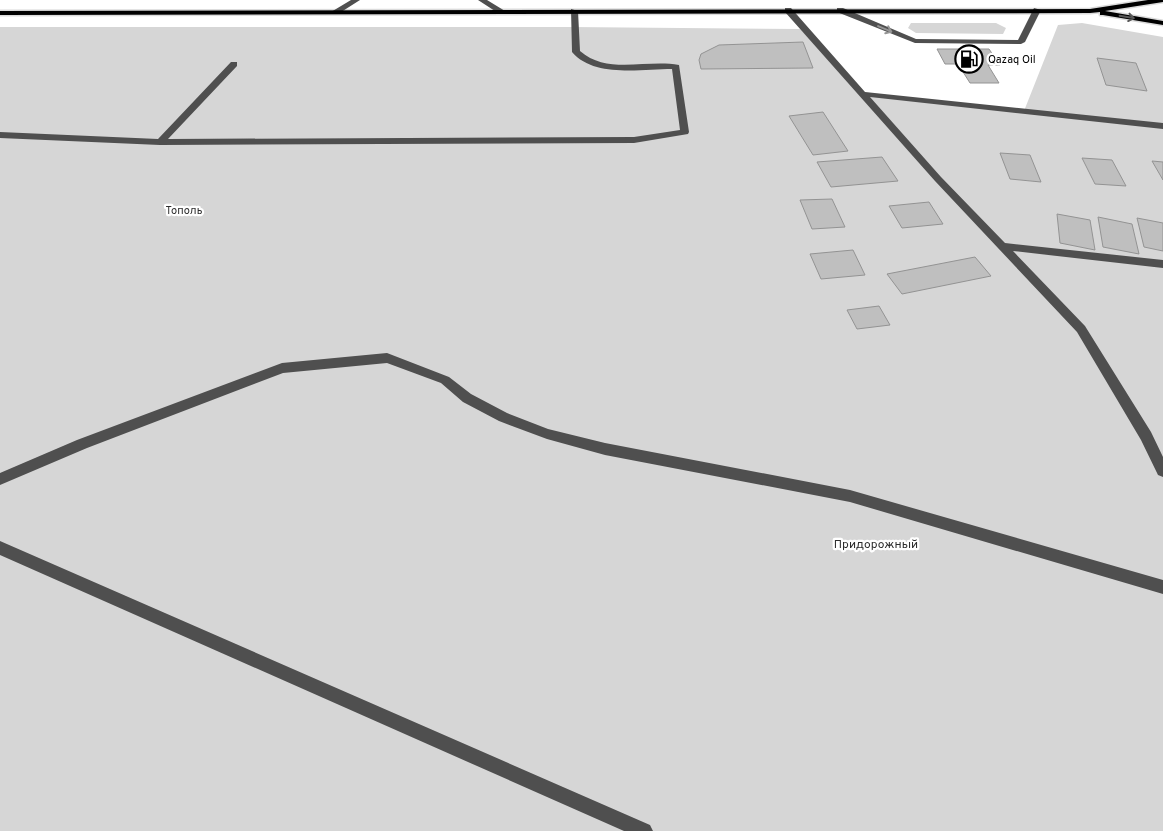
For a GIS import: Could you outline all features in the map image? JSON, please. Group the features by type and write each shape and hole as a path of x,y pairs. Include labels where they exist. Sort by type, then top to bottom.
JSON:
{"main road":[{"path":"0,13 1090,10 1163,0"},
{"path":"1090,10 1163,23"}],"lane":[{"path":"335,12 356,0"},
{"path":"482,0 501,11"},
{"path":"788,10 938,179 1081,329 1146,436 1163,471"},
{"path":"840,10 915,41 1021,42 1037,10"},
{"path":"0,135 160,142 634,140 685,132 676,67 611,67 587,62 576,52 574,11"},
{"path":"160,142 234,64"},
{"path":"862,94 1163,126"},
{"path":"1002,246 1163,264"},
{"path":"0,479 82,444 282,368 387,358 445,380 467,398 496,414 546,434 606,449 850,496 1163,587"},
{"path":"0,548 644,831"}],"green space":[{"path":"911,23 996,23 1006,28 1003,34 916,33 908,28"},
{"name":"Придорожный","path":"1082,23 1163,37 1163,831 0,831 0,27 800,29 861,92 1024,111 1058,25"}],"building":[{"path":"803,42 813,68 701,69 699,60 701,54 719,45"},
{"path":"937,49 989,49 1000,65 988,65 999,83 970,83 958,64 945,64"},
{"path":"1097,58 1136,63 1147,91 1106,85"},
{"path":"823,112 848,151 813,155 789,116"},
{"path":"1000,153 1030,155 1041,182 1010,179"},
{"path":"882,157 898,181 831,187 817,162"},
{"path":"1082,158 1112,160 1126,186 1095,184"},
{"path":"1152,161 1163,162 1163,180"},
{"path":"832,199 845,227 812,229 800,200"},
{"path":"929,202 943,224 902,228 889,206"},
{"path":"1057,214 1090,220 1095,250 1060,243"},
{"path":"1098,217 1132,224 1139,254 1103,247"},
{"path":"1137,218 1163,223 1163,251 1144,247"},
{"path":"853,250 865,275 821,279 810,254"},
{"path":"975,257 991,276 902,294 887,274"},
{"path":"879,306 890,325 857,329 847,310"}],"place":[{"name":"Qazaq Oil","path":"969,59"}],"park label":[{"name":"Тополь","path":"184,210"}]}
